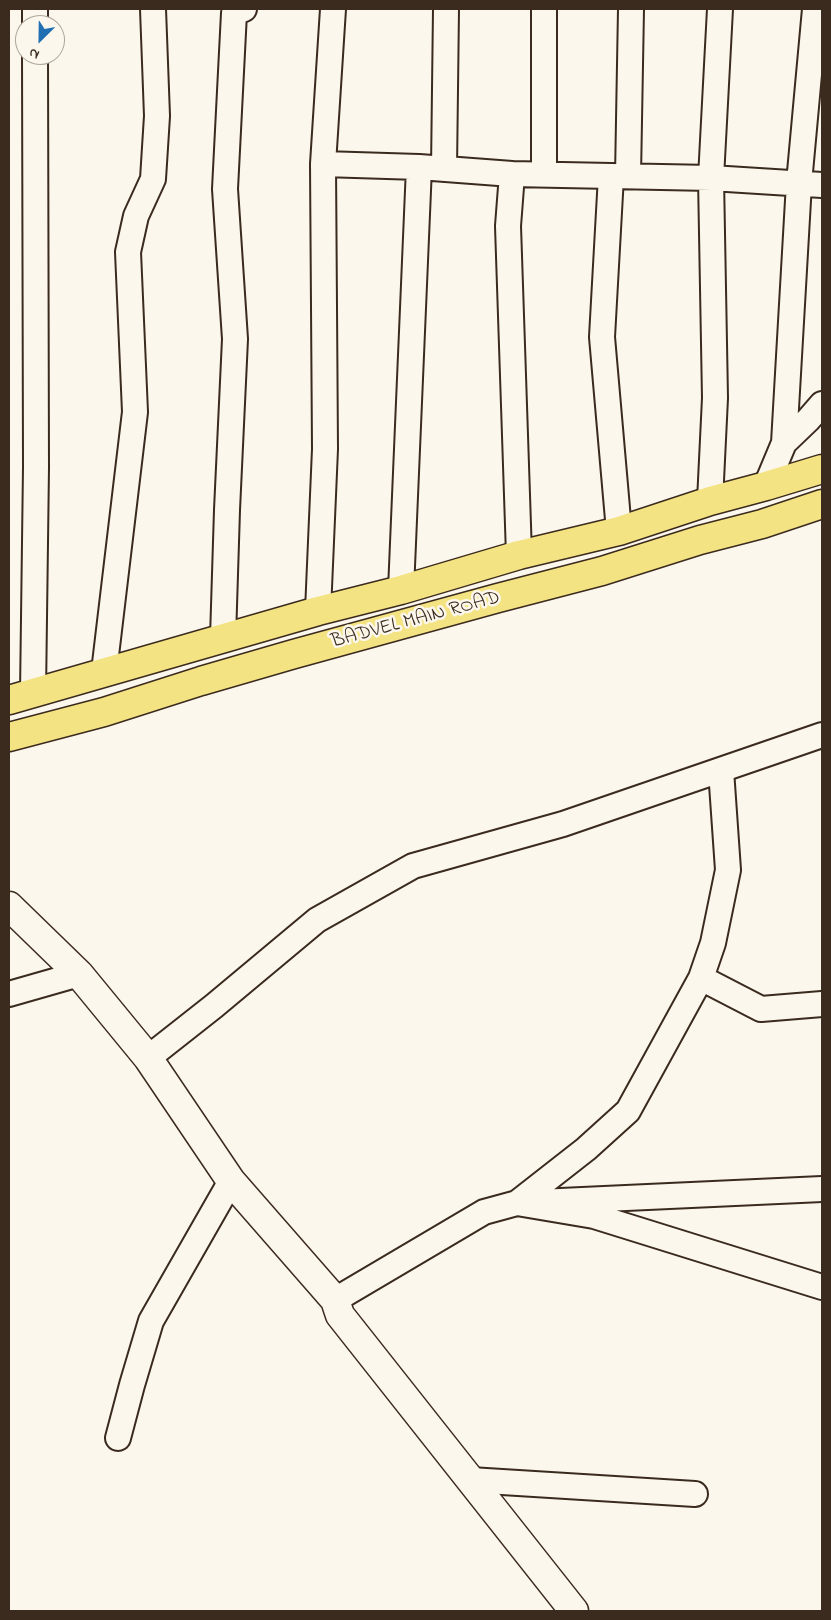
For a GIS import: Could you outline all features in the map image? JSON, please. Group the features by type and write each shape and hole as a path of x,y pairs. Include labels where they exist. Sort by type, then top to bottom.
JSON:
{"main road":[{"name":"BADVEL MAIN ROAD","path":"21,697 318,611 401,590 519,555 619,530 710,501 822,469"},
{"name":"BADVEL MAIN ROAD","path":"9,737 104,712 294,654 602,571 700,540 762,524 822,504"},
{"path":"9,906 79,974 148,1058 231,1181 335,1300 340,1316 574,1611"}],"street":[{"path":"104,672 135,412 128,252 136,216 153,179 157,116 153,9"},
{"path":"223,638 235,339 225,189 234,13 244,9"},
{"path":"318,611 325,449 323,164 333,9"},
{"path":"444,169 446,9"},
{"path":"544,9 544,174"},
{"path":"619,530 602,337 619,176 631,9"},
{"path":"710,501 715,398 711,178 720,9"},
{"path":"766,486 784,443 811,184 818,34 815,9"},
{"path":"21,697 36,467 35,65"},
{"path":"323,164 419,167 512,174 711,178 811,184"},
{"path":"401,590 419,167"},
{"path":"512,174 508,226 519,555"},
{"path":"784,443 822,404"},
{"path":"148,1058 317,920 413,866 563,824 822,735"},
{"path":"517,1203 586,1149 628,1111 701,978 713,944 728,870 722,770"},
{"path":"9,994 79,974"},
{"path":"701,978 761,1009 822,1004"},
{"path":"118,1438 151,1321 231,1181"},
{"path":"335,1300 484,1212 517,1203 822,1189"},
{"path":"517,1203 594,1216 822,1287"},
{"path":"470,1480 695,1494"}]}
